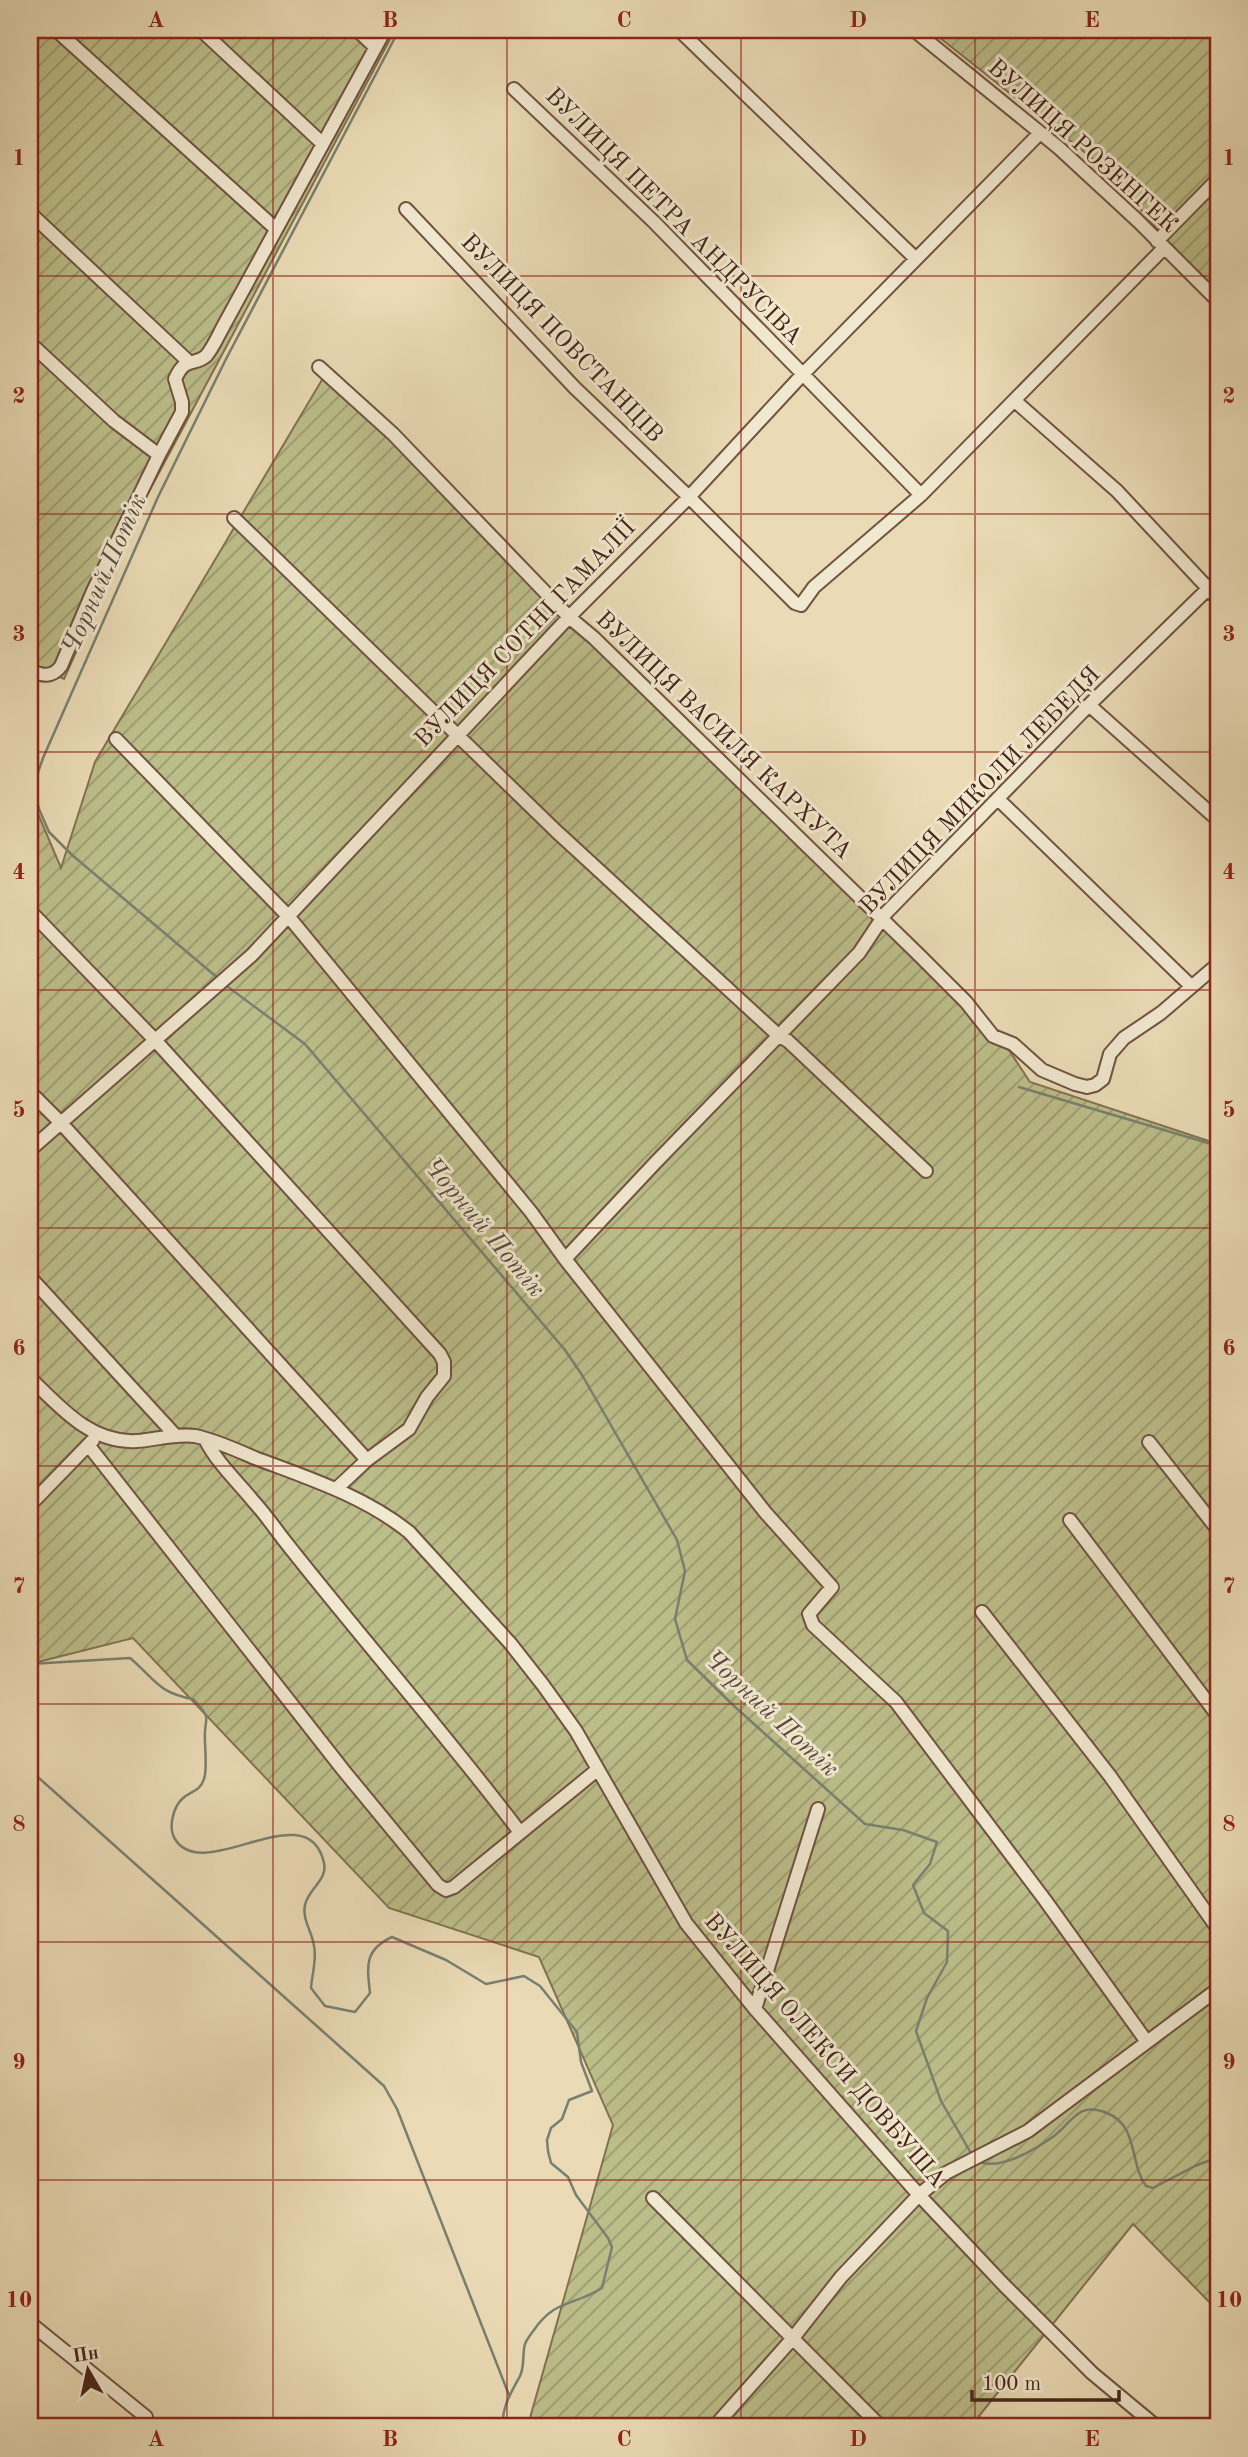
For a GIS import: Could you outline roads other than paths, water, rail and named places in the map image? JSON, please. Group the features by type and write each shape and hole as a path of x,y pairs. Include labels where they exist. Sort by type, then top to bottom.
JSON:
{"street":[{"path":"57,30 276,229"},
{"path":"201,30 323,144"},
{"path":"357,30 375,47"},
{"path":"30,670 42,676 53,674 61,666 159,455 183,412 175,379 179,370 189,362 206,355 385,30"},
{"path":"678,30 916,259"},
{"name":"ВУЛИЦЯ РОЗЕНГЕК","path":"914,30 1103,188 1218,302"},
{"name":"ВУЛИЦЯ ПЕТРА АНДРУСІВА","path":"514,89 654,222 921,495"},
{"name":"ВУЛИЦЯ СОТНІ ГАМАЛІЇ","path":"30,1150 228,976 289,917 569,617 1040,133"},
{"path":"921,495 1069,344 1218,179"},
{"name":"ВУЛИЦЯ ПОВСТАНЦІВ","path":"406,209 575,388 689,496 795,603 801,605 814,587 921,495"},
{"path":"30,212 189,362"},
{"path":"30,343 114,421 159,455"},
{"name":"ВУЛИЦЯ ВАСИЛЯ КАРХУТА","path":"319,367 393,434 569,617 594,638 954,989 993,1036 1013,1044 1042,1070 1081,1086 1095,1085 1103,1079 1110,1054 1115,1047 1130,1033 1161,1013 1191,986"},
{"path":"1015,401 1117,491 1215,589"},
{"path":"234,518 556,831 778,1035 788,1041 926,1171"},
{"name":"ВУЛИЦЯ МИКОЛИ ЛЕБЕДЯ","path":"565,1259 859,953 881,919 1089,705 1215,589"},
{"path":"1089,705 1218,820"},
{"path":"116,738 289,917 531,1212 765,1512 832,1587 809,1614 813,1625 896,1702 1045,1900 1147,2042"},
{"path":"999,800 1191,986 1218,964"},
{"path":"30,911 154,1039 440,1354 444,1362 444,1376 427,1397 409,1429 367,1460 336,1489"},
{"path":"30,1092 367,1460"},
{"path":"30,1277 175,1435"},
{"name":"ВУЛИЦЯ ОЛЕКСИ ДОВБУША","path":"30,1378 62,1409 98,1435 114,1440 132,1441 175,1435 205,1438 336,1489 390,1517 415,1538 510,1643 543,1685 576,1731 686,1923 755,2009 919,2194 1058,2341 1157,2427"},
{"path":"30,1505 98,1435"},
{"path":"205,1438 211,1450 361,1638 474,1772 519,1831"},
{"path":"1149,1442 1218,1530"},
{"path":"89,1446 344,1771 438,1885 446,1889 454,1887 519,1831 597,1770"},
{"path":"1070,1520 1218,1716"},
{"path":"982,1612 1110,1776 1218,1929"},
{"path":"755,2009 818,1809"},
{"path":"714,2427 793,2338 841,2277 919,2194 946,2173 1028,2131 1218,1989"},
{"path":"653,2198 881,2427"},
{"path":"30,2323 146,2417"}],"waterway":[{"name":"Чорний Потік","path":"219,979 72,855 49,832 33,787 43,758 158,497 226,359 399,30"},
{"name":"Чорний Потік","path":"224,984 305,1044 565,1350 677,1540 685,1571 675,1619 687,1660 865,1824 903,1830 937,1842 930,1864 913,1885 924,1913 948,1931 947,1962 927,1998 916,2031 941,2101 972,2155"},
{"path":"1019,1087 1218,1146"},
{"path":"30,1664 130,1658 164,1689 193,1699 200,1707 206,1718 205,1774 200,1786 182,1799 176,1808 172,1818 175,1839 189,1851 208,1852 277,1836 298,1835 314,1843 324,1863 324,1869 321,1880 307,1899 304,1910 315,1951 311,1988 325,2006 355,2012 370,1993 368,1967 372,1953 376,1947 392,1937 446,1960 486,1984 524,1976 540,1986 577,2032 581,2062 592,2091 569,2100 562,2119 551,2128 547,2140 548,2151 551,2163 568,2177 576,2195 612,2247 602,2288 557,2308 542,2320 528,2338 524,2348 522,2372 505,2407 503,2427"},
{"path":"30,1770 384,2086 397,2109 509,2395"},
{"name":"Чорний Потік","path":"979,2162 998,2163 1018,2157 1047,2141 1082,2111 1089,2110 1107,2113 1124,2127 1146,2186 1153,2188 1218,2157"}]}
